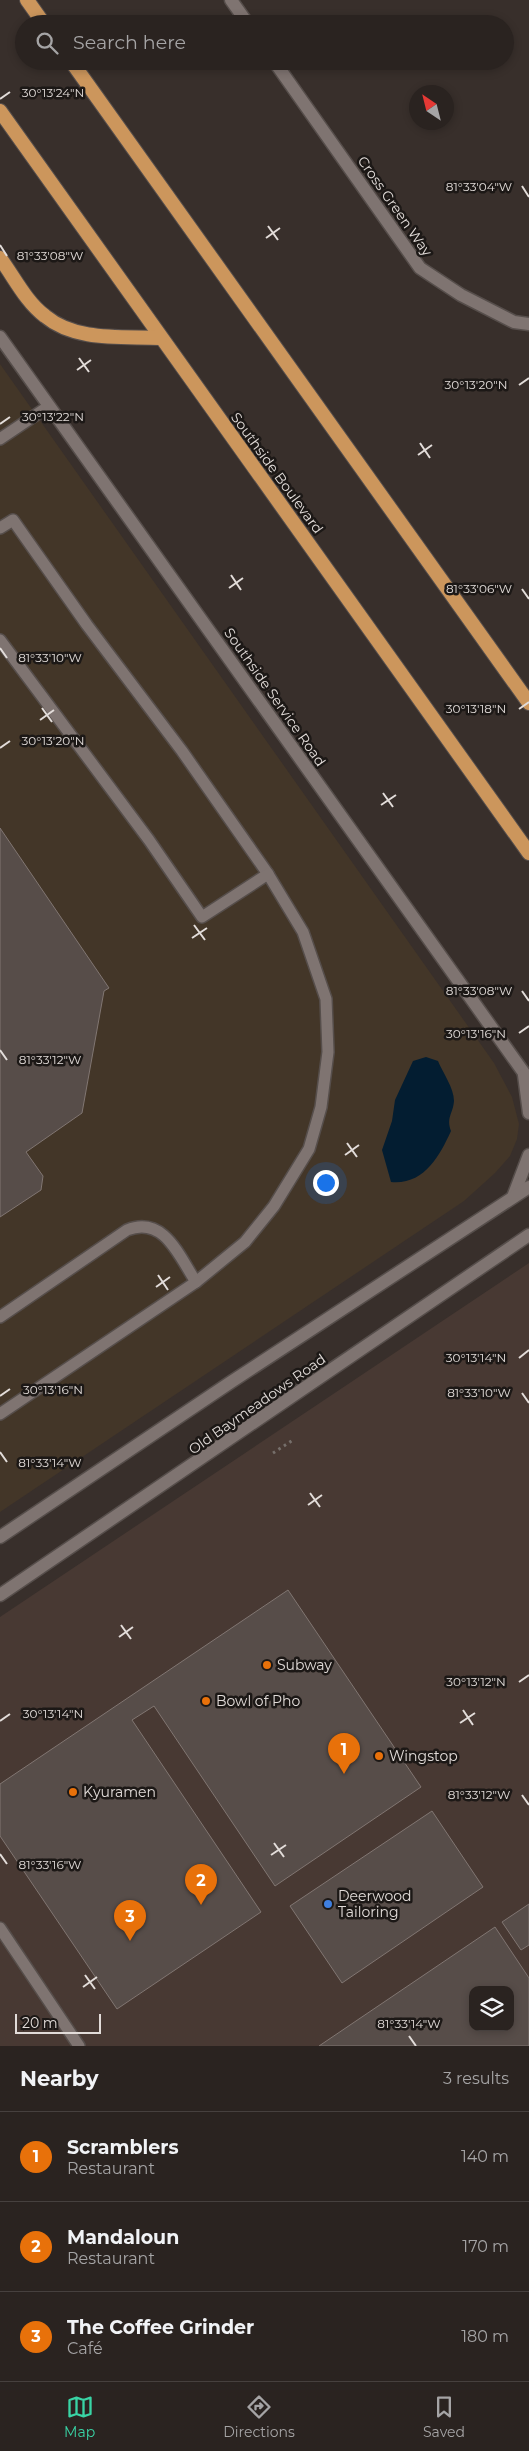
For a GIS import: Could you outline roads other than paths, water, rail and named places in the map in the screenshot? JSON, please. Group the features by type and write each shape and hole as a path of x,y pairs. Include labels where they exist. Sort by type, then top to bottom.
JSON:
{"highway":[{"path":"27,0 38,15"},
{"path":"77,70 529,704"},
{"name":"Southside Boulevard","path":"0,111 529,853"},
{"path":"0,258 38,309 62,328 89,335 160,338"}],"street":[{"path":"231,0 242,15"},
{"name":"Cross Green Way","path":"280,70 420,268 461,295 514,322 529,324"},
{"name":"Southside Service Road","path":"0,337 527,1078 529,1113"},
{"path":"513,1197 529,1155"},
{"path":"0,1537 231,1382 529,1187"},
{"name":"Old Baymeadows Road","path":"0,1595 234,1438 529,1235"}],"lane":[{"path":"0,439 49,406"},
{"path":"0,528 13,520 87,625 182,750 268,874 303,932 326,999 328,1052 321,1107 309,1149 274,1206 245,1242 196,1282 0,1414"},
{"path":"0,640 150,840 202,917 268,874"},
{"path":"0,1317 127,1230 138,1226 146,1226 163,1234 196,1282"},
{"path":"0,1928 79,2046"}],"water":[{"path":"426,1057 438,1061 454,1096 449,1119 451,1131 435,1159 421,1174 403,1182 391,1182 382,1150 392,1121 395,1100 413,1061"}],"place":[{"name":"Subway","path":"267,1665"},
{"name":"Bowl of Pho","path":"206,1701"},
{"name":"Wingstop","path":"379,1756"},
{"name":"Scramblers","path":"344,1774"},
{"name":"Kyuramen","path":"73,1792"},
{"name":"Deerwood Tailoring","path":"328,1904"},
{"name":"Mandaloun","path":"201,1905"},
{"name":"The Coffee Grinder","path":"130,1941"}]}
